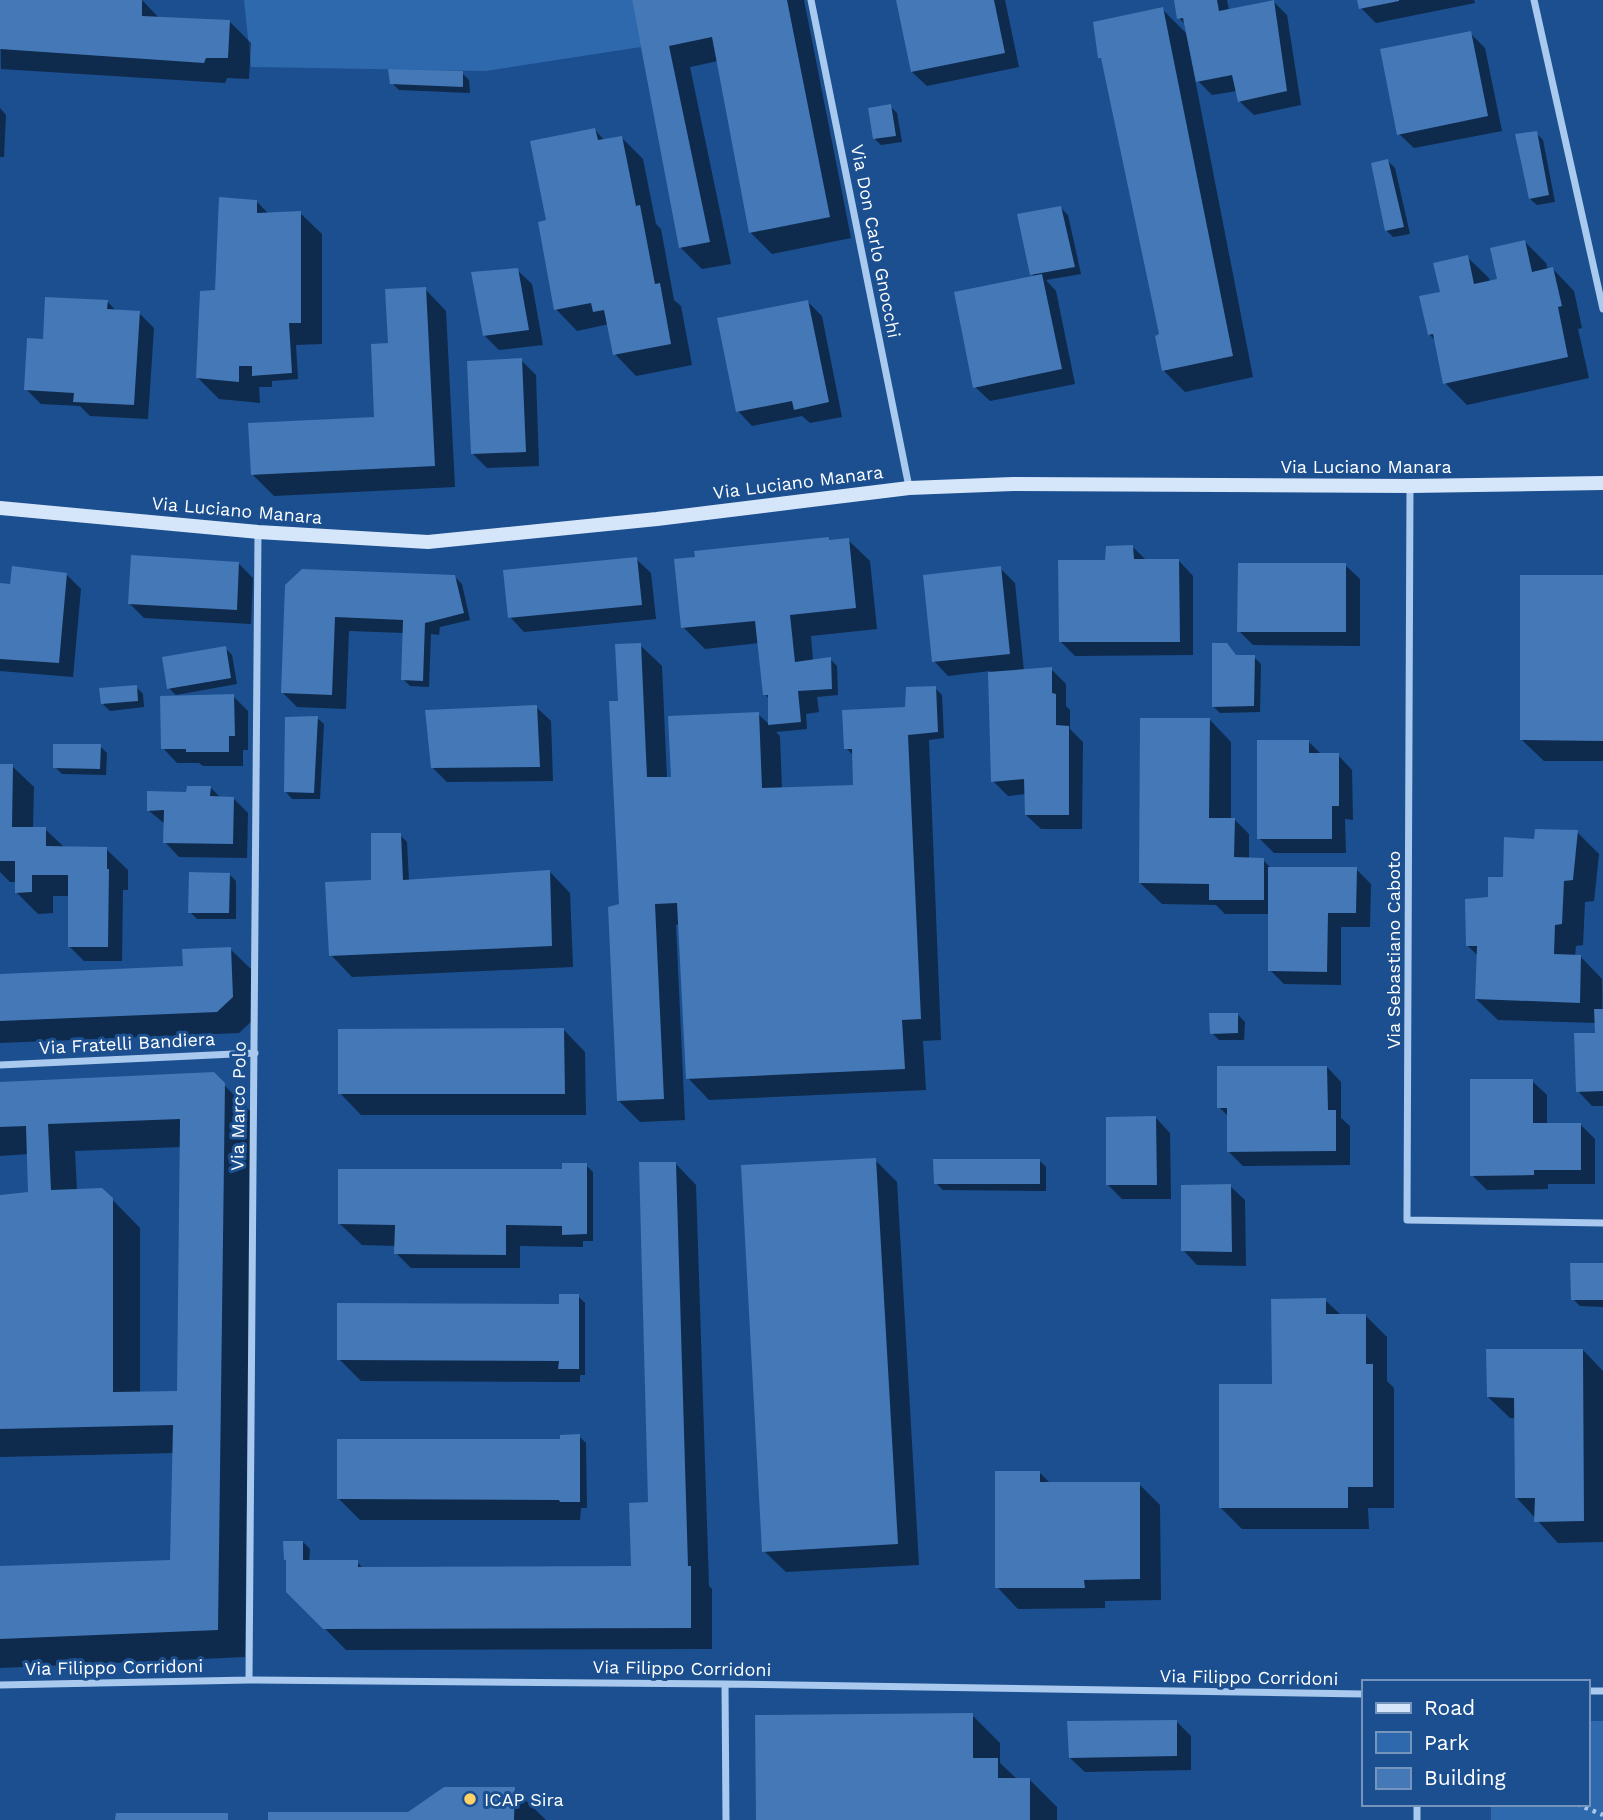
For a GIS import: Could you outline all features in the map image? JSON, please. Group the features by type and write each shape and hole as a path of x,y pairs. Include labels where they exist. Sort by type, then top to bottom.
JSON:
{"main road":[{"name":"Via Luciano Manara","path":"0,508 258,532 428,542 657,519 909,488 1013,484 1410,486 1603,483"}],"street":[{"name":"Via Don Carlo Gnocchi","path":"811,0 909,488"},
{"path":"1534,0 1603,309"},
{"name":"Via Sebastiano Caboto","path":"1410,486 1407,1220 1603,1223"},
{"name":"Via Marco Polo","path":"248,1680 258,532"},
{"name":"Via Fratelli Bandiera","path":"0,1065 255,1053"},
{"name":"Via Filippo Corridoni","path":"0,1685 248,1680 1362,1694"},
{"path":"725,1684 726,1820"}],"path":[{"path":"1582,1806 1603,1815"}],"green space":[{"path":"244,0 632,0 641,47 486,71 251,67"},
{"path":"1589,1721 1603,1721 1603,1820 1491,1820 1491,1806 1589,1806"}],"building":[{"path":"0,0 142,0 142,16 230,20 228,58 206,58 204,63 0,49"},
{"path":"632,0 787,0 830,217 749,233 712,37 669,46 710,242 679,248"},
{"path":"896,0 994,0 1005,53 911,72"},
{"path":"1174,0 1217,0 1219,11 1274,0 1287,91 1238,102 1232,75 1196,82 1183,18 1177,19"},
{"path":"1357,0 1399,0 1399,1 1359,9"},
{"path":"1163,7 1233,356 1162,371 1155,336 1159,334 1101,58 1098,58 1093,22"},
{"path":"1471,31 1488,116 1397,135 1380,49"},
{"path":"388,69 463,71 463,87 390,84"},
{"path":"891,104 896,136 873,139 868,108"},
{"path":"595,128 598,140 622,136 636,206 640,205 655,284 660,283 671,344 613,355 604,310 593,312 591,303 554,310 538,222 546,220 530,141"},
{"path":"1537,131 1549,195 1529,199 1515,134"},
{"path":"1388,159 1404,227 1385,231 1371,163"},
{"path":"219,197 257,200 257,213 301,211 301,323 289,323 292,373 252,376 252,366 239,366 239,382 196,378 200,291 215,290"},
{"path":"1061,206 1075,267 1030,275 1017,214"},
{"path":"1525,240 1532,272 1553,267 1562,306 1558,307 1568,357 1443,384 1433,334 1428,335 1419,296 1440,292 1433,263 1468,255 1474,284 1497,279 1490,248"},
{"path":"518,268 529,330 483,336 471,272"},
{"path":"1042,274 1062,369 973,388 954,292"},
{"path":"426,287 435,466 251,475 248,423 374,417 371,344 388,343 385,289"},
{"path":"45,297 108,300 107,309 140,311 134,405 73,402 74,393 24,390 27,338 43,339"},
{"path":"808,300 829,402 794,410 792,401 736,412 717,318"},
{"path":"522,358 526,452 471,454 467,361"},
{"path":"829,537 829,540 849,538 856,608 790,615 795,662 831,657 832,689 798,691 801,722 768,725 768,695 763,695 755,621 681,628 674,559 695,557 694,551"},
{"path":"1133,545 1134,559 1179,559 1180,642 1059,642 1058,560 1105,560 1106,546"},
{"path":"131,555 239,562 237,610 128,604"},
{"path":"637,557 642,605 508,618 503,570"},
{"path":"1238,563 1346,563 1346,632 1237,632"},
{"path":"12,566 67,573 59,663 0,659 0,583 10,584"},
{"path":"1001,566 1010,654 932,662 923,575"},
{"path":"302,569 455,575 464,613 425,623 423,681 401,680 403,620 335,617 332,695 281,693 285,585"},
{"path":"1520,575 1603,575 1603,741 1520,740"},
{"path":"641,643 647,777 671,777 668,716 759,712 762,788 853,785 852,749 844,749 842,710 905,707 906,687 936,686 938,732 908,735 921,1019 902,1020 905,1069 686,1079 677,903 655,904 664,1099 617,1101 608,907 619,904 609,701 618,701 615,644"},
{"path":"1212,643 1227,643 1236,655 1255,655 1254,706 1212,707"},
{"path":"226,646 231,678 167,689 162,657"},
{"path":"1052,667 1052,693 1056,694 1056,725 1069,726 1069,815 1025,815 1024,779 991,782 988,672"},
{"path":"137,685 138,701 101,704 99,688"},
{"path":"234,694 235,736 229,736 229,752 161,749 160,696"},
{"path":"537,705 540,767 431,768 425,710"},
{"path":"318,716 314,793 284,792 285,717"},
{"path":"1140,718 1210,718 1209,818 1235,818 1234,857 1264,858 1264,900 1209,900 1209,884 1139,883"},
{"path":"1257,740 1309,740 1309,753 1339,753 1339,806 1332,806 1332,839 1257,839"},
{"path":"53,744 101,744 100,769 53,768"},
{"path":"0,764 13,764 12,827 46,827 46,846 107,847 108,947 68,947 68,875 32,875 32,892 15,893 15,861 0,861"},
{"path":"187,786 211,786 210,796 234,797 233,844 163,843 164,810 147,811 147,791 186,792"},
{"path":"1535,829 1578,830 1573,880 1564,881 1562,924 1555,925 1554,954 1581,955 1580,1003 1475,999 1477,946 1466,946 1465,899 1488,897 1488,877 1503,877 1504,837 1534,839"},
{"path":"371,833 401,833 403,880 550,870 552,946 329,956 325,882 371,880"},
{"path":"1268,867 1357,867 1356,913 1328,913 1327,972 1268,971"},
{"path":"189,872 230,873 229,913 188,913"},
{"path":"231,947 233,997 217,1012 0,1021 0,974 183,966 182,949"},
{"path":"1594,1009 1603,1009 1603,1091 1576,1092 1574,1033 1595,1033"},
{"path":"1209,1013 1238,1013 1238,1033 1210,1034"},
{"path":"564,1028 565,1094 338,1094 338,1029"},
{"path":"1217,1066 1327,1066 1328,1110 1336,1110 1336,1151 1227,1152 1227,1108 1217,1108"},
{"path":"214,1072 225,1083 218,1630 0,1639 0,1566 170,1560 173,1425 0,1429 0,1195 28,1192 26,1126 0,1127 0,1082","holes":["180,1119 177,1391 113,1392 113,1198 102,1188 51,1190 48,1124"]},
{"path":"1470,1079 1533,1079 1533,1123 1581,1123 1581,1170 1534,1170 1534,1175 1470,1176"},
{"path":"1156,1116 1157,1185 1106,1185 1106,1117"},
{"path":"876,1158 898,1544 762,1552 741,1165"},
{"path":"933,1159 1040,1159 1040,1184 934,1184"},
{"path":"639,1162 676,1162 691,1628 323,1629 286,1592 283,1541 303,1541 303,1560 358,1560 358,1567 631,1566 629,1503 648,1502"},
{"path":"562,1163 587,1163 587,1234 562,1235 562,1226 506,1225 506,1255 394,1254 395,1225 338,1224 338,1169 562,1169"},
{"path":"1231,1184 1232,1252 1181,1251 1181,1185"},
{"path":"1570,1263 1603,1263 1603,1300 1571,1300"},
{"path":"559,1294 579,1294 579,1369 558,1369 559,1361 337,1360 337,1303 559,1304"},
{"path":"1326,1298 1326,1314 1366,1314 1366,1364 1373,1364 1373,1487 1348,1487 1348,1508 1219,1508 1219,1384 1272,1384 1271,1299"},
{"path":"1486,1349 1583,1349 1584,1521 1534,1522 1535,1498 1515,1498 1514,1398 1487,1397"},
{"path":"580,1434 580,1502 337,1499 337,1439 560,1439 560,1435"},
{"path":"995,1471 1040,1471 1040,1482 1140,1482 1140,1579 1084,1580 1085,1588 995,1588"},
{"path":"973,1713 973,1758 998,1758 998,1778 1030,1778 1030,1820 756,1820 755,1715"},
{"path":"1177,1720 1177,1756 1069,1758 1067,1721"},
{"name":"ICAP Sira","path":"444,1787 515,1787 514,1820 268,1820 268,1812 408,1812"},
{"path":"116,1813 228,1813 228,1820 115,1820"}],"place":[{"name":"ICAP Sira","path":"470,1799"}]}
